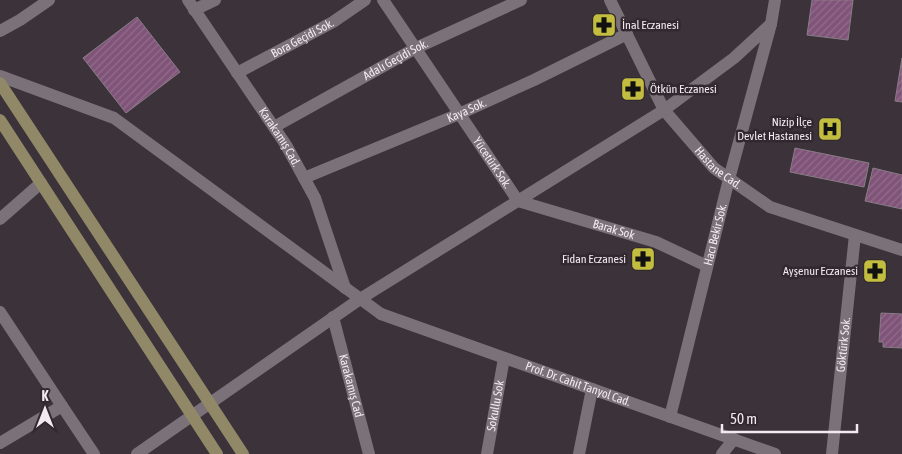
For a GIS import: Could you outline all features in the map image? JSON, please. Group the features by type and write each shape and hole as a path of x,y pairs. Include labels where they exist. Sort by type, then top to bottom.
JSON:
{"main road":[{"path":"0,83 243,454"},
{"path":"0,120 216,454"}],"street":[{"path":"0,32 49,0"},
{"path":"191,5 216,0"},
{"name":"Bora Geçidi Sok.","path":"237,73 333,22 365,0"},
{"name":"Yücetürk Sok.","path":"383,0 518,201"},
{"name":"Adalı Geçidi Sok.","path":"274,127 416,48 521,0"},
{"name":"Hastane Cad.","path":"610,0 664,110 714,168 770,207 902,250"},
{"name":"Hacı Bekir Sok.","path":"670,416 729,179 771,24 775,0"},
{"name":"Karakamış Cad.","path":"191,5 286,145 315,198 345,288"},
{"path":"137,454 360,299 664,110 734,58 771,24"},
{"name":"Kaya Sok.","path":"304,178 459,114 534,80 626,34"},
{"name":"Prof. Dr. Cahit Tanyol Cad.","path":"0,76 114,118 381,314 771,453"},
{"path":"0,219 41,183"},
{"name":"Barak Sok","path":"518,201 656,242 707,266"},
{"name":"Göktürk Sok.","path":"832,454 855,235"},
{"path":"0,312 94,454"},
{"name":"Karakamış Cad","path":"333,318 369,454"},
{"name":"Sokullu Sok","path":"487,454 504,358"},
{"path":"579,454 592,389"},
{"path":"0,443 62,406"},
{"path":"722,454 734,439"}],"building":[{"path":"812,0 853,0 848,40 807,35"},
{"path":"137,17 180,72 126,113 83,58"},
{"path":"902,58 902,102 895,101"},
{"path":"795,148 869,163 864,187 790,172"},
{"path":"873,168 902,175 902,209 865,201"},
{"path":"881,313 902,314 902,348 883,347 883,342 879,342"}],"place":[{"name":"İnal Eczanesi","path":"604,25"},
{"name":"Ötkün Eczanesi","path":"633,89"},
{"name":"Nizip İlçe Devlet Hastanesi","path":"830,129"},
{"name":"Fidan Eczanesi","path":"643,259"},
{"name":"Ayşenur Eczanesi","path":"875,271"}]}
